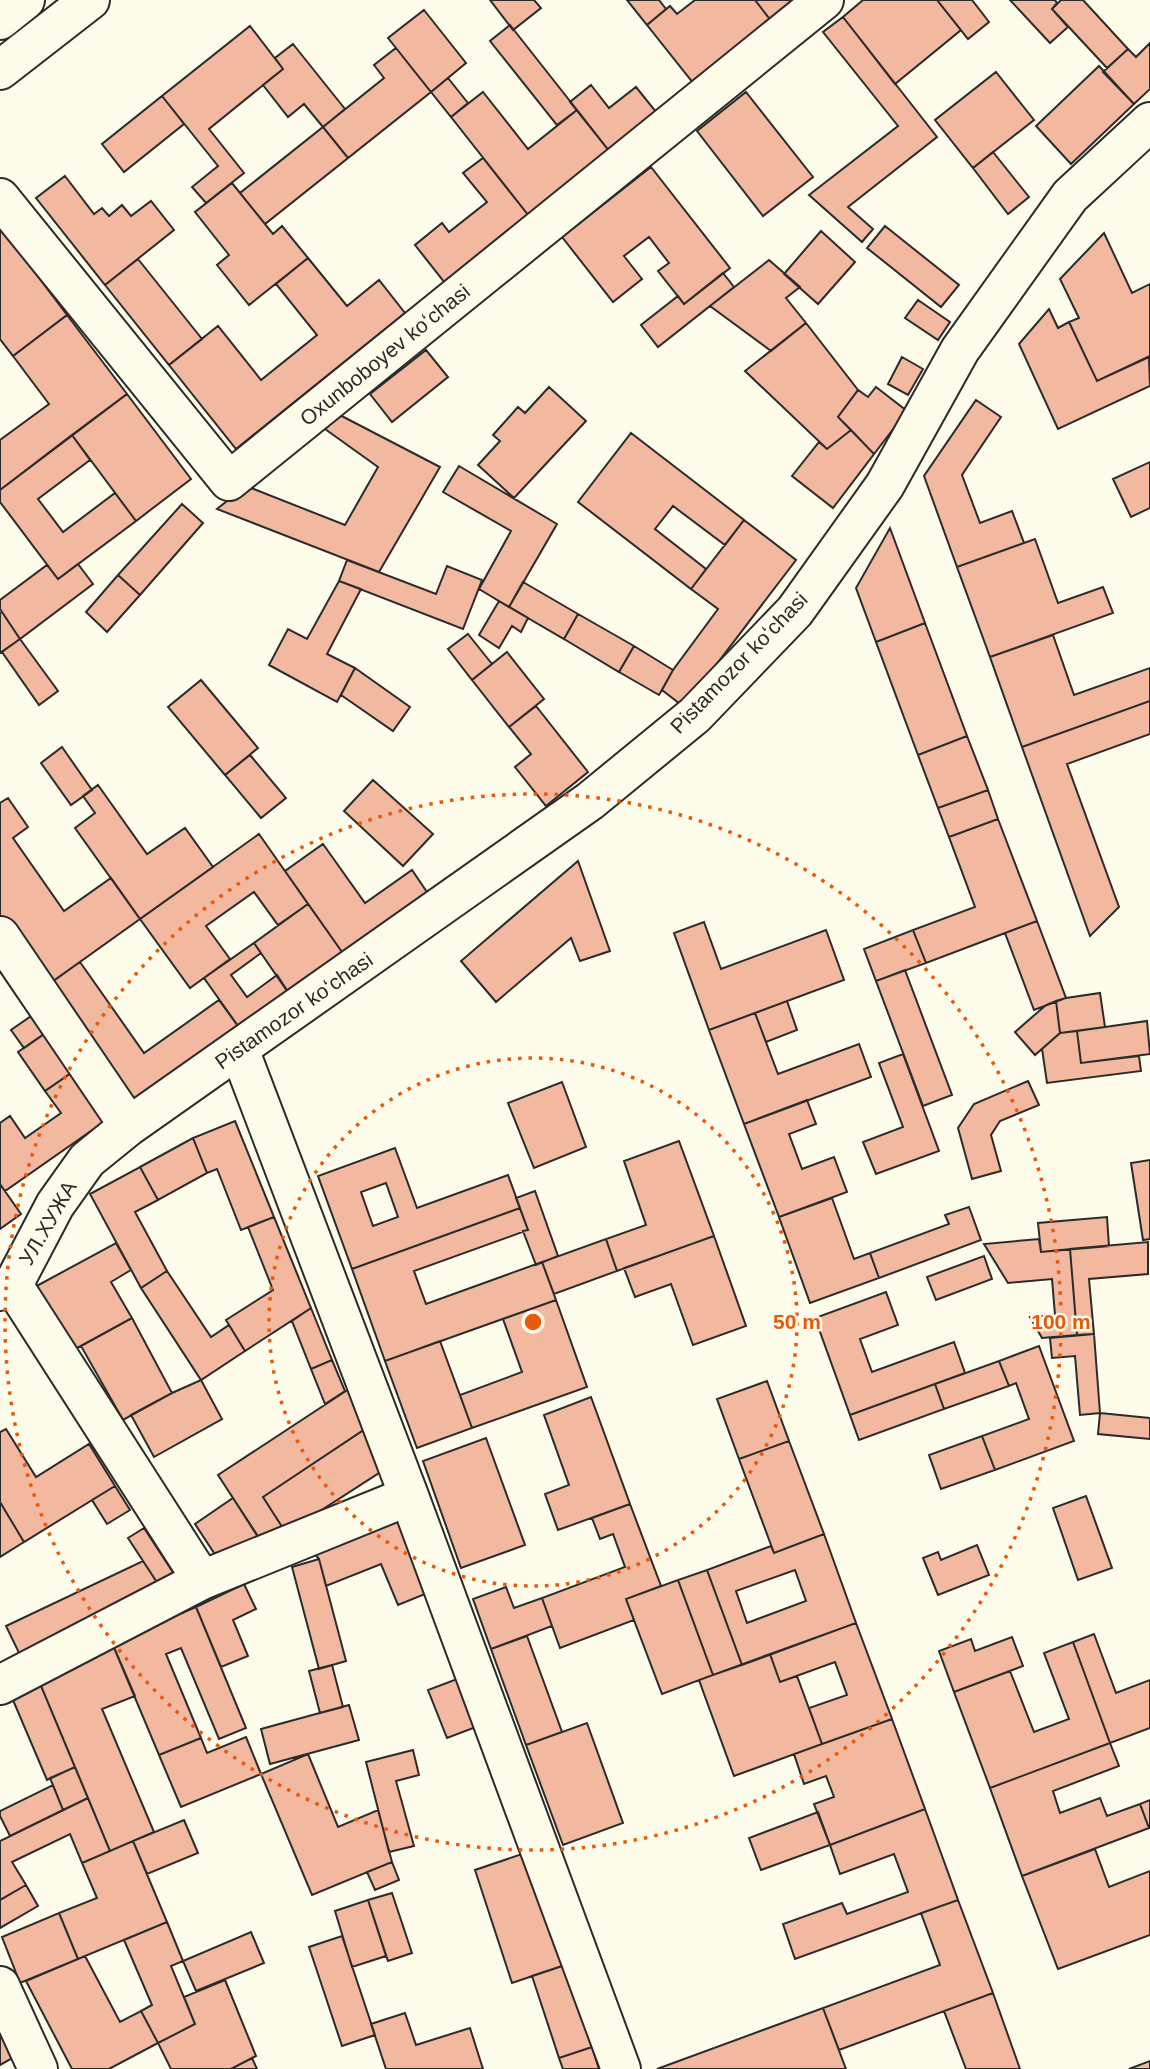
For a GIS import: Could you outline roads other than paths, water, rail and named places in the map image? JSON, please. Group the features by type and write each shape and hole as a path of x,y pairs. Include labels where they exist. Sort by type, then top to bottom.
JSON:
{"street":[{"path":"0,20 25,0"},
{"path":"0,70 90,0"},
{"name":"Oxunboboyev koʻchasi","path":"0,198 229,481 824,0"},
{"name":"Pistamozor koʻchasi","path":"129,1126 590,801 695,715 803,601 885,485 960,350 1070,196 1150,122"},
{"path":"0,936 129,1126"},
{"path":"239,1049 621,2069"},
{"name":"УЛ.ХУЖА","path":"6,1288 55,1205 87,1160 129,1126"},
{"path":"6,1288 202,1580"},
{"path":"0,1685 202,1580 408,1496"},
{"path":"0,1986 38,2069"}]}
